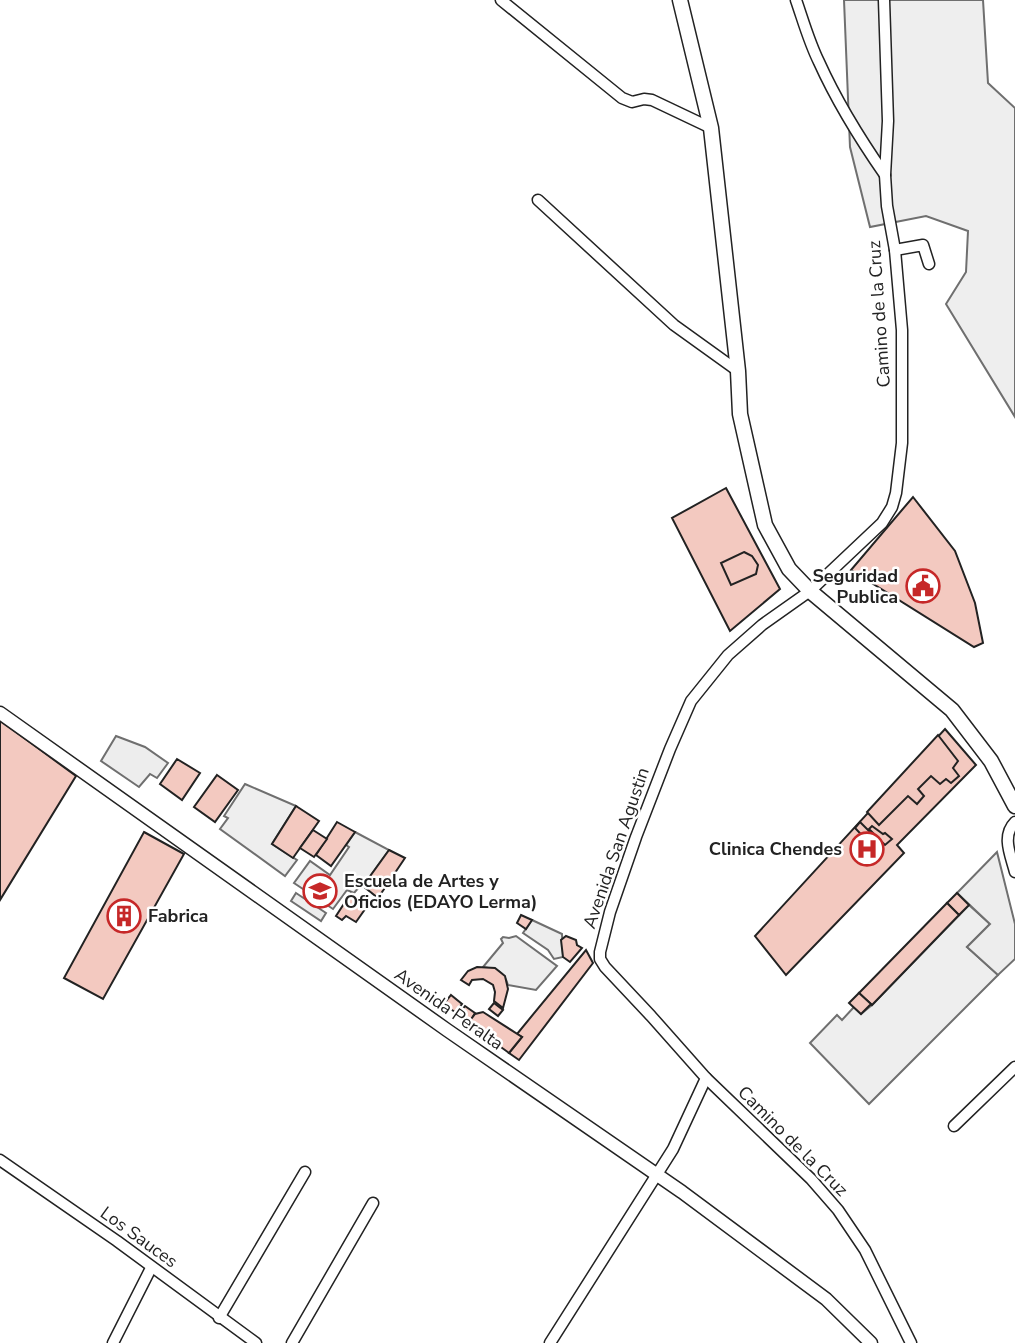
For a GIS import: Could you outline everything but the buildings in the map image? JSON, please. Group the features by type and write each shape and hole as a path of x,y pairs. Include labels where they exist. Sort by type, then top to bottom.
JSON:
{"main road":[{"path":"680,0 710,128 738,371 740,414 765,525 789,569 810,591 952,710 1010,789 1015,806"}],"street":[{"path":"501,0 622,98 632,102 652,100 710,128"},
{"path":"796,0 818,61 835,95 860,139 885,175"},
{"name":"Camino de la Cruz","path":"810,591 882,523 892,507 896,493 902,443 902,330 885,175 888,121 884,0"},
{"path":"538,200 674,325 738,371"},
{"path":"895,250 923,245 929,264"},
{"name":"Avenida San Agustin","path":"706,1078 605,967 600,959 601,941 641,824 691,701 728,656 762,625 810,591"},
{"name":"Avenida Peralta","path":"0,713 656,1175 826,1299 871,1343"},
{"path":"1015,822 1007,837 1015,873"},
{"path":"954,1126 1015,1068"},
{"path":"550,1343 673,1149 706,1078"},
{"name":"Camino de la Cruz","path":"706,1078 811,1179 838,1210 865,1250 911,1343"},
{"name":"Los Sauces","path":"0,1160 256,1343"},
{"path":"219,1318 306,1172"},
{"path":"292,1343 373,1203"},
{"path":"113,1343 151,1268"}],"shaded area":[{"path":"844,0 983,0 988,83 1015,108 1015,417 946,304 966,272 968,231 926,216 870,227 850,147"},
{"path":"116,736 145,747 168,763 157,778 150,774 139,787 101,761"},
{"path":"245,784 296,806 272,844 297,860 285,876 220,829 228,818 224,816"},
{"path":"355,832 389,850 363,886 354,893 347,890 333,909 294,883 310,861 330,875 349,847 346,845"},
{"path":"997,852 1015,924 1015,959 998,975 967,947 990,924 957,893"},
{"path":"296,893 326,913 321,921 291,901"},
{"path":"969,905 990,924 967,947 998,975 869,1104 810,1043 837,1015 842,1020 854,1007 861,1014 872,1005"},
{"path":"532,920 562,934 563,957 554,959 548,950 523,933"},
{"path":"516,936 557,966 536,990 508,985 499,972 483,967 503,943 503,937"}],"place":[{"name":"Seguridad Publica","path":"923,586"},
{"name":"Clinica Chendes","path":"867,849"},
{"name":"Escuela de Artes y Oficios (EDAYO Lerma)","path":"320,891"},
{"name":"Fabrica","path":"124,916"}]}
